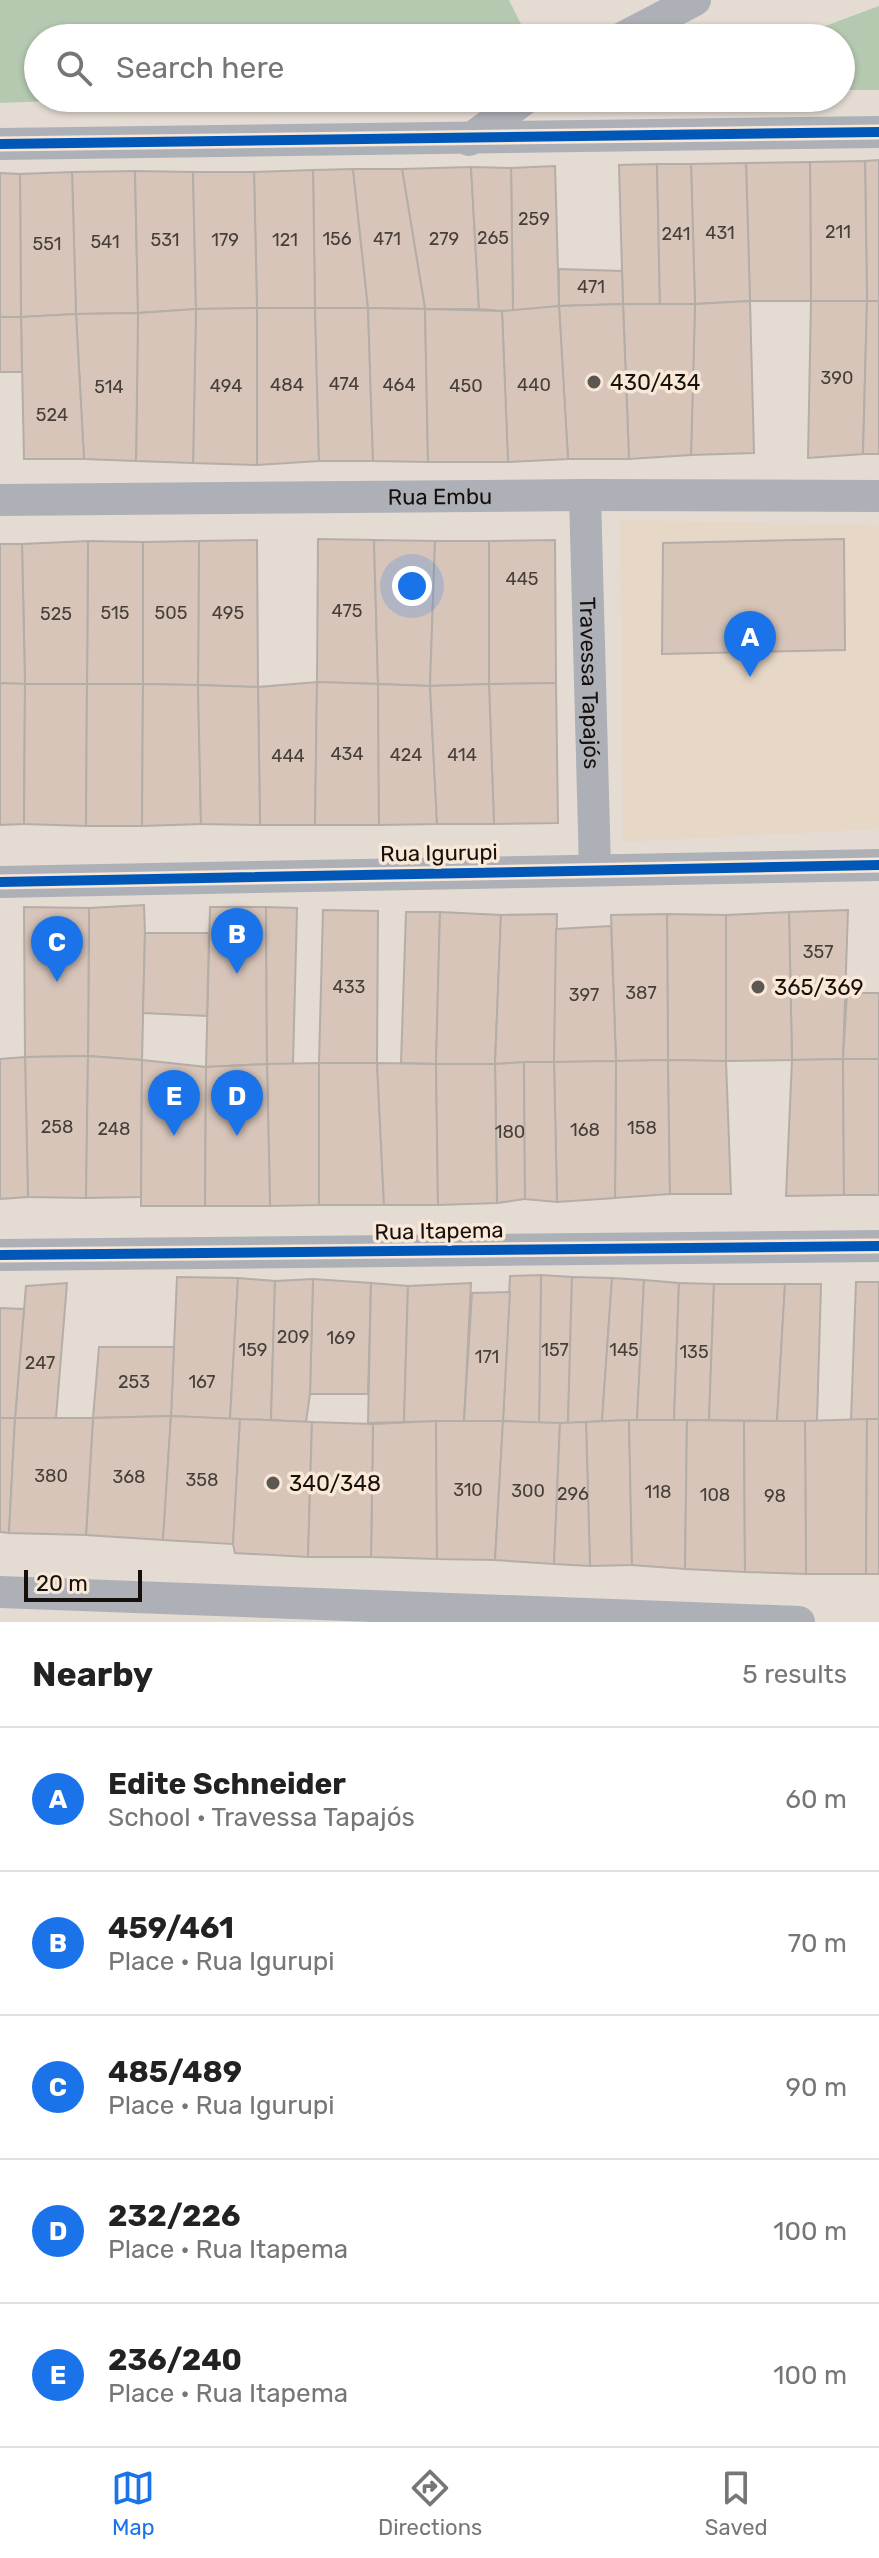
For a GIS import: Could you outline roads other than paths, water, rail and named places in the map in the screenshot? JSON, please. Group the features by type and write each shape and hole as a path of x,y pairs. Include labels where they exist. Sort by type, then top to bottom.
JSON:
{"street":[{"path":"649,24 695,0"},
{"path":"469,140 507,112"},
{"path":"0,144 469,140 879,132"},
{"name":"Travessa Tapajós","path":"585,495 595,869"},
{"name":"Rua Embu","path":"0,500 879,496"},
{"name":"Rua Igurupi","path":"0,882 879,865"},
{"name":"Rua Itapema","path":"0,1255 879,1246"},
{"path":"0,1592 799,1622"}],"place":[{"name":"430/434","path":"594,382"},
{"name":"Edite Schneider","path":"750,677"},
{"name":"459/461","path":"237,974"},
{"name":"485/489","path":"57,982"},
{"name":"365/369","path":"758,987"},
{"name":"236/240","path":"174,1136"},
{"name":"232/226","path":"237,1136"},
{"name":"340/348","path":"273,1483"}]}
